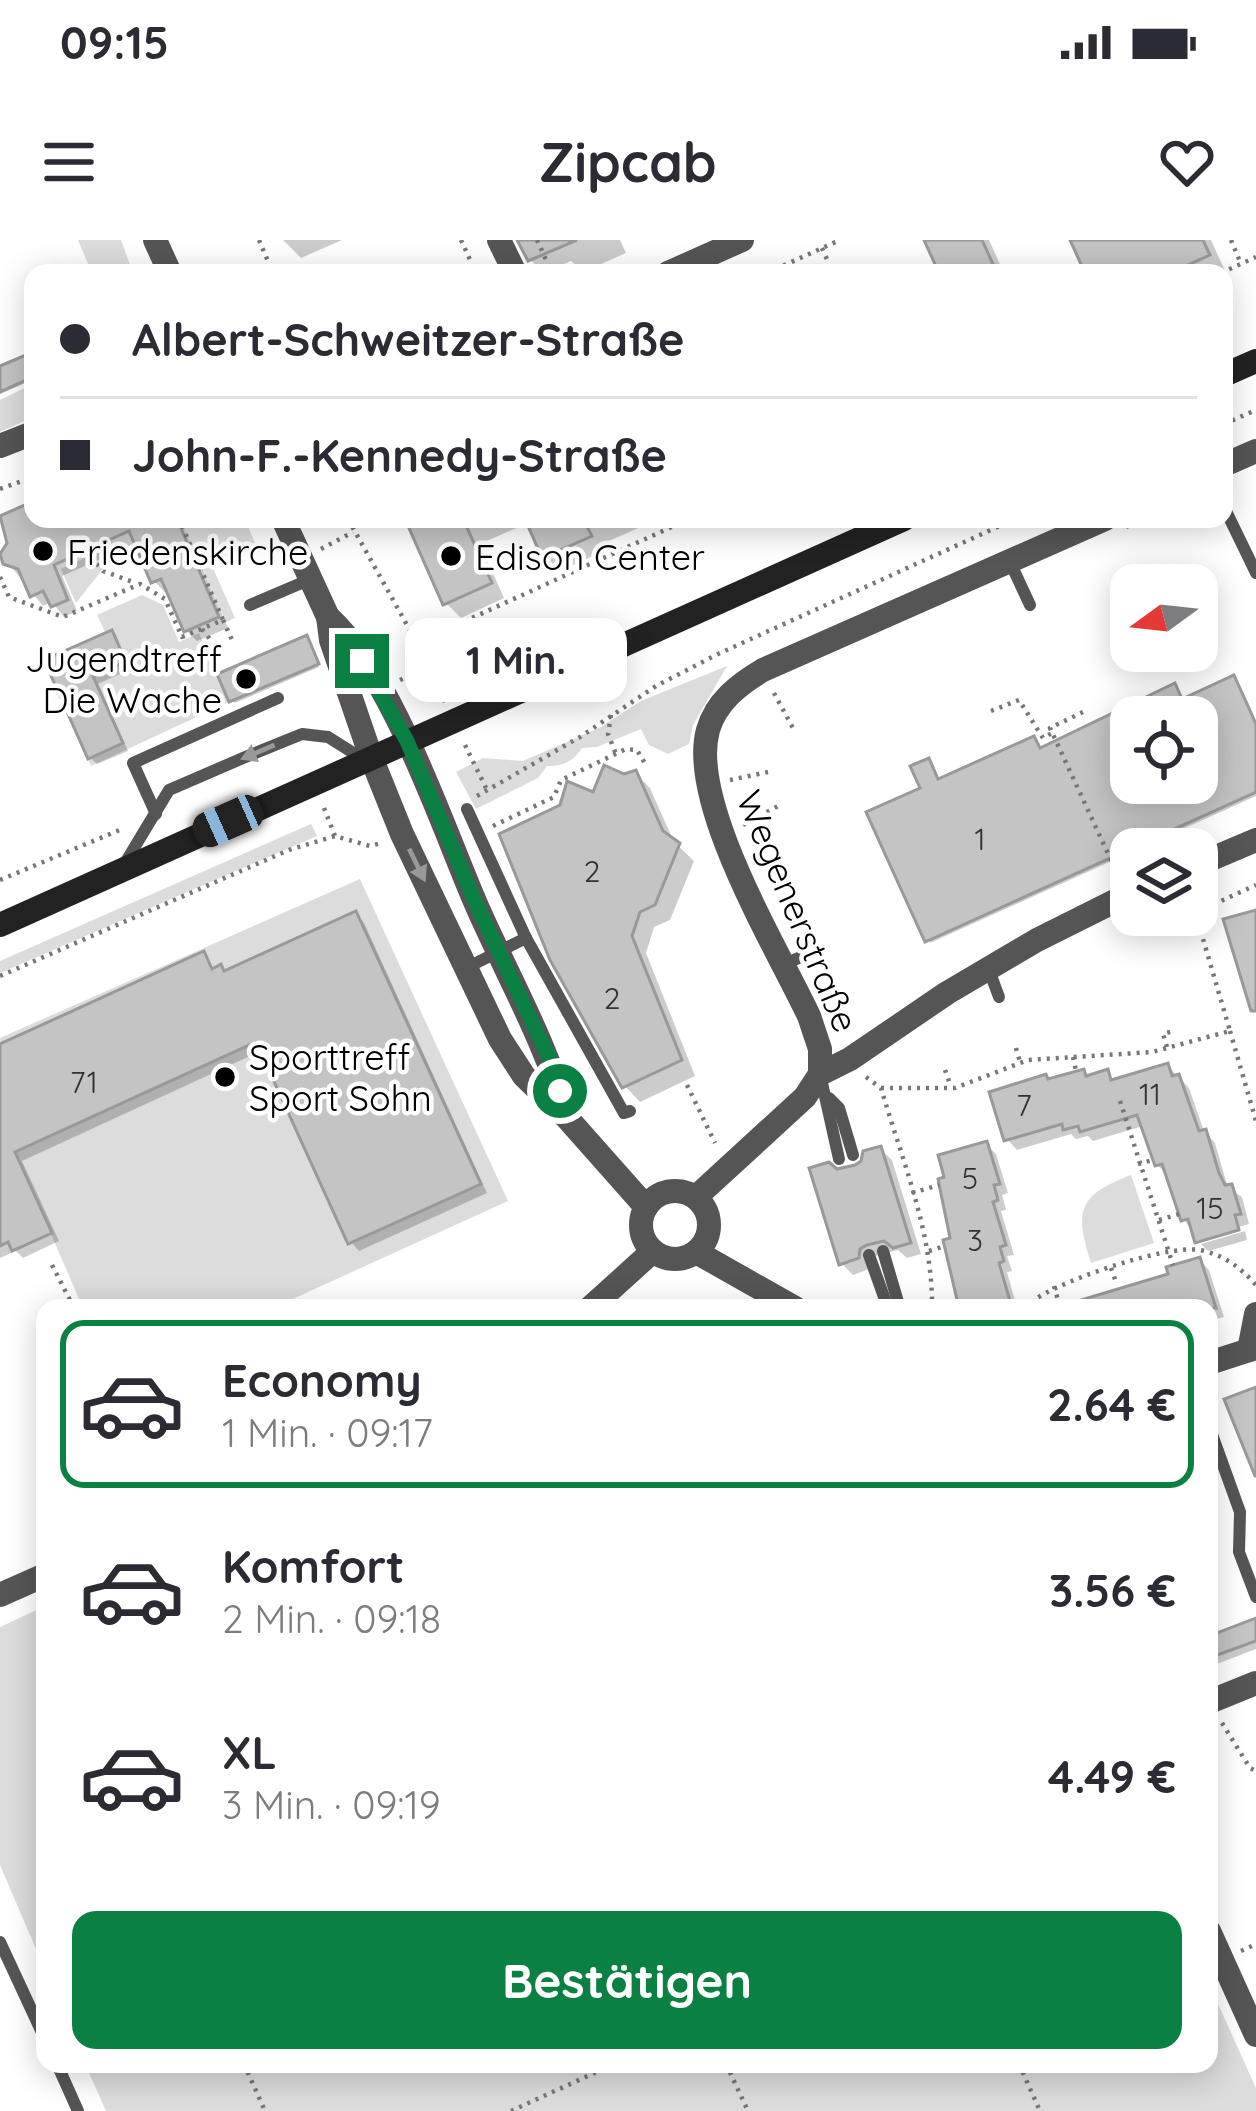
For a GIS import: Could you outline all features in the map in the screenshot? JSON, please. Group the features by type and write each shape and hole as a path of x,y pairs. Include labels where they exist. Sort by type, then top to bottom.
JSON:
{"main road":[{"path":"0,925 884,528"}],"street":[{"path":"688,264 742,240"},
{"path":"287,528 328,616 368,758 500,1040 524,1076 646,1207"},
{"name":"Wegenerstraße","path":"825,1086 817,1036 794,960 743,895 709,795 705,749 709,728 720,705 763,670 941,602 1010,562 1086,528"},
{"path":"328,616 345,632 407,741 552,1064 568,1119"},
{"path":"1218,856 1256,840"},
{"path":"696,1197 850,1059 925,1018 988,968 1061,940 1110,910"},
{"path":"672,1190 696,1197 706,1209 710,1226 706,1241 696,1252 672,1259 653,1252 640,1227 646,1207 656,1196 672,1190"},
{"path":"600,1299 653,1252"},
{"path":"696,1252 779,1299"},
{"path":"1218,1360 1253,1349 1256,1314"},
{"path":"0,1595 36,1579"},
{"path":"1218,1710 1256,1683"},
{"path":"1218,1951 1256,2036"}],"lane":[{"path":"1233,526 1256,573"},
{"path":"1010,562 1030,605"},
{"path":"250,605 310,579"},
{"path":"156,814 133,764 278,698"},
{"path":"121,869 169,790 302,734 328,737 368,758"},
{"path":"467,809 526,938 624,1113 630,1111"},
{"path":"466,968 526,938"},
{"path":"988,968 999,997"},
{"path":"825,1086 839,1108 846,1157"},
{"path":"876,1253 897,1299"},
{"path":"1218,1451 1240,1513 1238,1552 1256,1597"},
{"path":"0,1942 36,2020"},
{"path":"61,2073 78,2111"}],"path":[{"path":"787,264 840,240"},
{"path":"1231,240 1241,264"},
{"path":"822,248 829,264"},
{"path":"1233,268 1256,257"},
{"path":"183,528 232,640"},
{"path":"351,528 428,667"},
{"path":"417,643 669,528"},
{"path":"440,818 718,654 995,528"},
{"path":"318,550 353,532"},
{"path":"91,557 103,572 140,584 165,599 182,638 223,620"},
{"path":"0,578 9,597 63,617 140,584"},
{"path":"202,629 215,647"},
{"path":"758,700 788,683"},
{"path":"773,691 794,730"},
{"path":"992,712 1019,700 1043,738 1052,733"},
{"path":"1082,712 1050,728 1110,856"},
{"path":"611,715 608,734 616,754"},
{"path":"477,833 554,797 561,781 626,749 637,750 646,764"},
{"path":"733,797 730,780 768,772"},
{"path":"743,825 780,806"},
{"path":"0,880 156,814"},
{"path":"740,815 751,842"},
{"path":"0,976 289,850 335,836 370,846 402,834"},
{"path":"1218,903 1256,885"},
{"path":"1203,936 1256,1121"},
{"path":"1167,1048 1163,1034 1173,1031"},
{"path":"850,1059 881,1088 952,1089 1037,1058 1073,1058 1089,1051 1125,1055 1230,1031"},
{"path":"1016,1048 1017,1076"},
{"path":"1073,1058 1076,1071"},
{"path":"945,1070 952,1089"},
{"path":"687,1085 715,1143"},
{"path":"881,1088 929,1251 932,1299"},
{"path":"1120,1101 1173,1265"},
{"path":"1138,1164 1153,1160"},
{"path":"913,1193 939,1185"},
{"path":"1159,1220 1179,1214"},
{"path":"929,1251 945,1246"},
{"path":"1036,1299 1054,1286 1169,1251 1201,1250 1232,1262 1256,1285"},
{"path":"52,1265 69,1299"},
{"path":"1111,1268 1116,1282"},
{"path":"1054,1286 1058,1299"},
{"path":"1218,1718 1256,1771"},
{"path":"1241,1951 1256,1944"},
{"path":"248,2073 265,2111"},
{"path":"511,2111 594,2073"},
{"path":"730,2073 748,2111"},
{"path":"1023,2073 1040,2111"}],"shaded area":[{"path":"78,240 121,240 130,264 88,264"},
{"path":"24,388 24,421 0,432 0,400"},
{"path":"185,528 249,528 257,548 213,568 235,618 226,622"},
{"path":"109,547 113,556 76,603 61,569"},
{"path":"142,595 163,605 179,642 199,633 229,702 91,766 88,759 123,743 93,677 126,661 112,630 105,632 97,615"},
{"path":"727,666 693,725 689,744 668,754 649,745 641,729 597,747 582,748 567,762 547,766 538,778 476,809 456,772 483,758 523,761 601,727 641,701"},
{"path":"311,824 317,836 0,973 0,961"},
{"name":"Sporttreff Sport Sohn","path":"360,879 508,1201 293,1299 79,1299 0,1116 0,1038"},
{"path":"1131,1175 1154,1243 1091,1263 1083,1230 1085,1207 1100,1190"},
{"path":"36,1610 36,1949 0,1865 0,1627"},
{"path":"1218,2004 1256,2088 1256,2111 106,2111 89,2073 1218,2073"}],"building":[{"path":"517,240 577,240 528,261"},
{"path":"924,240 982,240 993,264 935,264"},
{"path":"1070,240 1203,240 1210,255 1190,264 1081,264"},
{"path":"24,356 24,381 0,392 0,366"},
{"path":"24,505 24,528 181,528 219,617 184,632 161,579 151,583 129,531 54,565 68,600 51,607 43,591 30,597 18,569 3,564 0,554 7,543 0,516"},
{"name":"Edison Center","path":"409,528 467,528 492,583 443,605"},
{"name":"Edison Center","path":"529,528 588,528 592,536 542,558"},
{"path":"112,630 126,662 93,676 123,743 88,759 44,660"},
{"path":"307,635 319,664 229,702 217,674"},
{"path":"1234,675 1256,724 1256,792 1177,828 1110,828 1110,858 925,942 866,812 920,788 910,766 929,758 938,779 1034,736 1040,748 1110,714 1110,804 1218,804 1218,696 1188,696"},
{"path":"1175,683 1181,696 1148,696"},
{"path":"604,765 624,774 636,770 663,831 680,843 655,905 640,912 632,936 682,1060 622,1088 550,960 499,834 560,805 567,781 593,792"},
{"path":"1256,910 1256,1011 1251,1011 1223,919"},
{"path":"356,911 481,1184 348,1244 256,1042 15,1152 52,1233 12,1251 8,1242 0,1246 0,1044 204,951 212,969 221,964 224,971"},
{"path":"1168,1063 1172,1076 1179,1074 1199,1131 1206,1129 1219,1173 1225,1185 1232,1184 1241,1214 1235,1215 1239,1230 1195,1243 1188,1219 1181,1221 1162,1164 1155,1166 1137,1115 1080,1132 1078,1126 1063,1130 1062,1124 1004,1141 989,1092 1046,1074 1048,1079 1084,1069 1086,1076 1108,1069 1111,1080"},
{"path":"987,1141 1000,1184 994,1185 998,1200 993,1202 1006,1245 1000,1247 1004,1261 999,1263 1009,1299 957,1299 943,1240 950,1238 938,1155"},
{"path":"881,1146 911,1243 893,1248 884,1241 867,1245 860,1249 859,1258 839,1265 809,1168 829,1162 837,1169 855,1165 863,1151"},
{"path":"1200,1257 1213,1299 1084,1299 1168,1274 1166,1267"},
{"path":"1256,1387 1256,1476 1255,1476 1224,1399"},
{"path":"1256,1618 1256,1641 1218,1655 1218,1633"}],"place":[{"name":"Friedenskirche","path":"43,551"},
{"name":"Edison Center","path":"451,556"},
{"name":"Jugendtreff Die Wache","path":"246,679"},
{"name":"Sporttreff Sport Sohn","path":"225,1077"}],"route":[{"path":"362,661 407,741 560,1091"}]}
